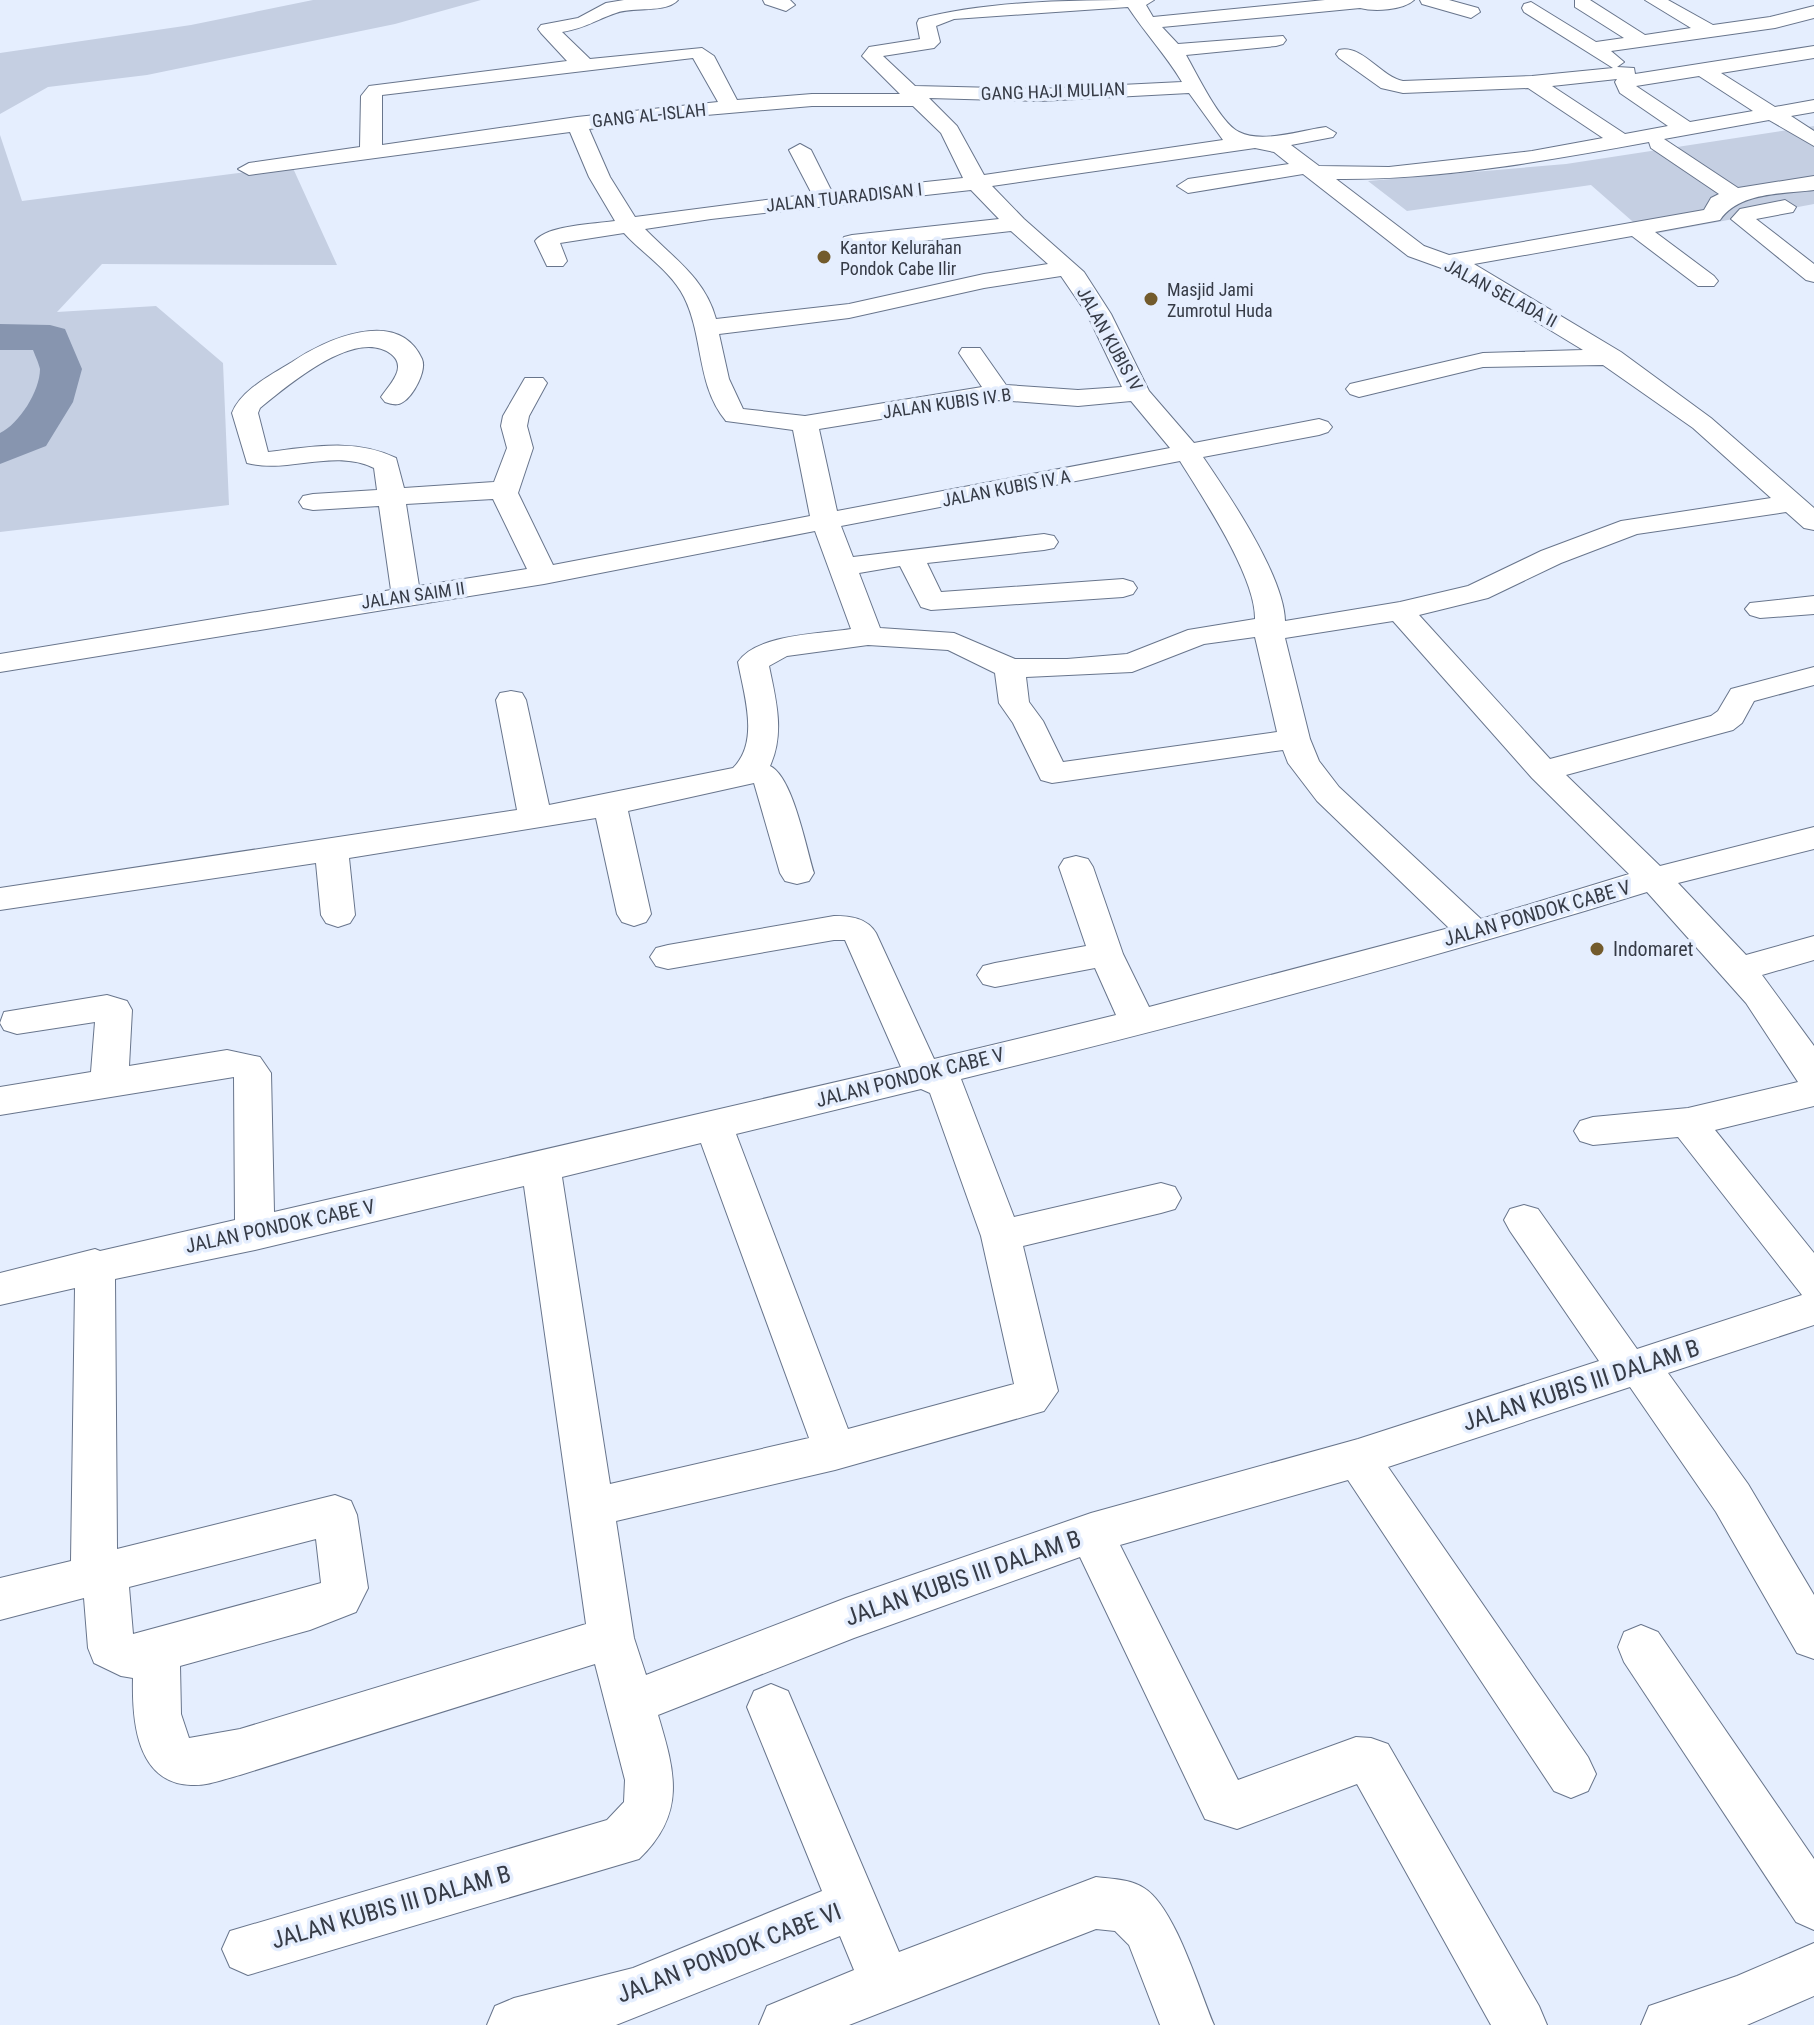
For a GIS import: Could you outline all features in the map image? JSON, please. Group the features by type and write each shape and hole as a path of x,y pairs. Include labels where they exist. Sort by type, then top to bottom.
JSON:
{"street":[{"path":"573,66 582,62 548,29 583,23 613,7 669,0"},
{"path":"1146,12 1405,0"},
{"path":"1429,0 1471,12"},
{"path":"1654,0 1711,32"},
{"name":"JALAN KUBIS IV","path":"1134,1 1064,2 944,15 926,23 930,42 927,44 872,54 950,130 977,183 1016,224 1067,268 1099,314 1138,393 1187,452 1241,539 1270,612 1270,629 1294,739 1304,763 1328,794 1474,933"},
{"name":"JALAN SELADA II","path":"1134,1 1146,12 1212,115 1231,137 1281,147 1416,251 1448,262 1517,297 1612,357 1702,423 1814,522"},
{"path":"1582,3 1642,41"},
{"path":"1749,7 1814,44"},
{"path":"1531,8 1633,75"},
{"path":"1593,48 1775,22 1814,12"},
{"path":"1184,69 1276,40"},
{"path":"371,150 371,96 376,90 688,52 701,54 730,106"},
{"path":"1346,54 1364,69 1397,86 1633,75 1701,69 1814,52"},
{"path":"573,66 604,119"},
{"path":"1184,69 1212,69"},
{"name":"GANG HAJI MULIAN","path":"916,96 1028,95 1184,69"},
{"path":"1701,69 1814,140"},
{"path":"1633,75 1624,85 1686,129"},
{"path":"1532,82 1620,140"},
{"name":"GANG AL-ISLAH","path":"705,328 700,306 684,278 629,225 585,146 577,123 730,106 916,96"},
{"path":"1188,186 1312,170 1368,174 1532,157 1814,106"},
{"path":"249,169 577,123"},
{"name":"JALAN TUARADISAN I","path":"555,261 546,244 548,239 629,225 711,212 977,183 1326,133"},
{"path":"1658,144 1734,195"},
{"path":"800,150 825,199"},
{"path":"1448,262 1712,215 1719,203 1734,195 1814,183"},
{"path":"1814,203 1748,214 1742,219 1814,275"},
{"path":"852,242 1016,224"},
{"path":"1637,229 1706,281"},
{"path":"705,328 813,317 1067,268"},
{"name":"JALAN KUBIS IV B","path":"705,328 731,414 739,418 778,419 805,424 998,392 1078,398 1138,393"},
{"path":"394,397 408,379 410,358 396,343 374,336 339,343 260,395 248,405 245,413 256,457 267,460 357,453 375,456 387,464 406,595"},
{"path":"971,353 998,392"},
{"path":"1359,389 1483,360 1612,357"},
{"path":"534,383 516,416 514,426 520,448 504,493 544,575"},
{"path":"805,424 825,520 868,636"},
{"name":"JALAN KUBIS IV A","path":"825,520 1009,489 1319,427"},
{"path":"313,502 489,489 504,493"},
{"path":"0,899 610,805 731,780 752,770 762,752 753,662 780,648 868,636 954,642 1010,668 1132,663 1198,636 1400,611 1496,586 1551,557 1631,527 1791,503"},
{"name":"JALAN SAIM II","path":"0,663 544,575 825,520"},
{"path":"841,567 910,556 1044,542"},
{"path":"910,556 931,601 1123,588"},
{"path":"1760,609 1814,605"},
{"path":"1400,611 1543,771 1739,969 1799,1049 1814,1077"},
{"path":"1010,668 1014,703 1028,721 1052,773 1294,739"},
{"path":"1543,771 1722,723 1731,716 1742,695 1814,676"},
{"path":"511,700 535,817"},
{"path":"752,770 765,776 771,784 797,873"},
{"path":"610,805 634,914"},
{"name":"JALAN PONDOK CABE V","path":"0,1289 95,1265 255,1234 714,1127 922,1073 1138,1023 1474,933 1652,879 1814,838"},
{"path":"331,849 338,915"},
{"path":"1076,867 1106,954 1138,1023"},
{"path":"593,1507 835,1451 1029,1398 1037,1391 1001,1236 946,1085 922,1073 859,933 849,928 834,928 668,957"},
{"path":"1739,969 1814,948"},
{"path":"995,975 1106,954"},
{"path":"17,1021 107,1008 114,1010 116,1016 109,1082"},
{"path":"0,1101 227,1063 247,1066 252,1073 255,1234"},
{"path":"1593,1131 1688,1122 1814,1092"},
{"path":"1688,1122 1814,1283"},
{"path":"714,1127 835,1451"},
{"path":"541,1167 611,1638 631,1703"},
{"path":"1001,1236 1161,1198"},
{"path":"1524,1220 1732,1498 1814,1638"},
{"path":"0,1599 99,1574 335,1515 345,1588 340,1597 310,1609 157,1651 128,1656 120,1655 111,1648 99,1574 95,1265"},
{"name":"JALAN KUBIS III DALAM B","path":"248,1949 621,1841 637,1826 648,1806 649,1780 631,1703 846,1619 1091,1533 1358,1458 1814,1308"},
{"path":"1358,1458 1571,1774"},
{"path":"1091,1533 1223,1802 1237,1805 1356,1760 1371,1761 1520,2025"},
{"path":"157,1651 160,1735 164,1749 170,1757 196,1762 240,1752 611,1638"},
{"path":"1641,1647 1814,1904"},
{"name":"JALAN PONDOK CABE VI","path":"771,1707 886,1983"},
{"path":"786,2025 886,1983 1096,1903 1127,1906 1148,1927 1187,2025"},
{"name":"JALAN PONDOK CABE VI","path":"514,2025 638,2010 852,1905"},
{"path":"1668,2025 1741,2001 1814,1969"}],"shaded area":[{"path":"313,0 481,0 395,24 147,75 48,87 0,114 0,53 191,25"},
{"path":"1814,126 1814,204 1648,235 1591,185 1407,211 1368,181 1566,164"},
{"path":"0,135 22,201 292,166 337,265 102,264 57,312 156,306 223,363 229,505 0,532"}],"waterway":[{"path":"0,337 50,338 61,369 51,402 30,436 0,450"}],"place":[{"name":"Kantor Kelurahan Pondok Cabe Ilir","path":"824,257"},
{"name":"Masjid Jami Zumrotul Huda","path":"1151,299"},
{"name":"Indomaret","path":"1597,949"}]}
